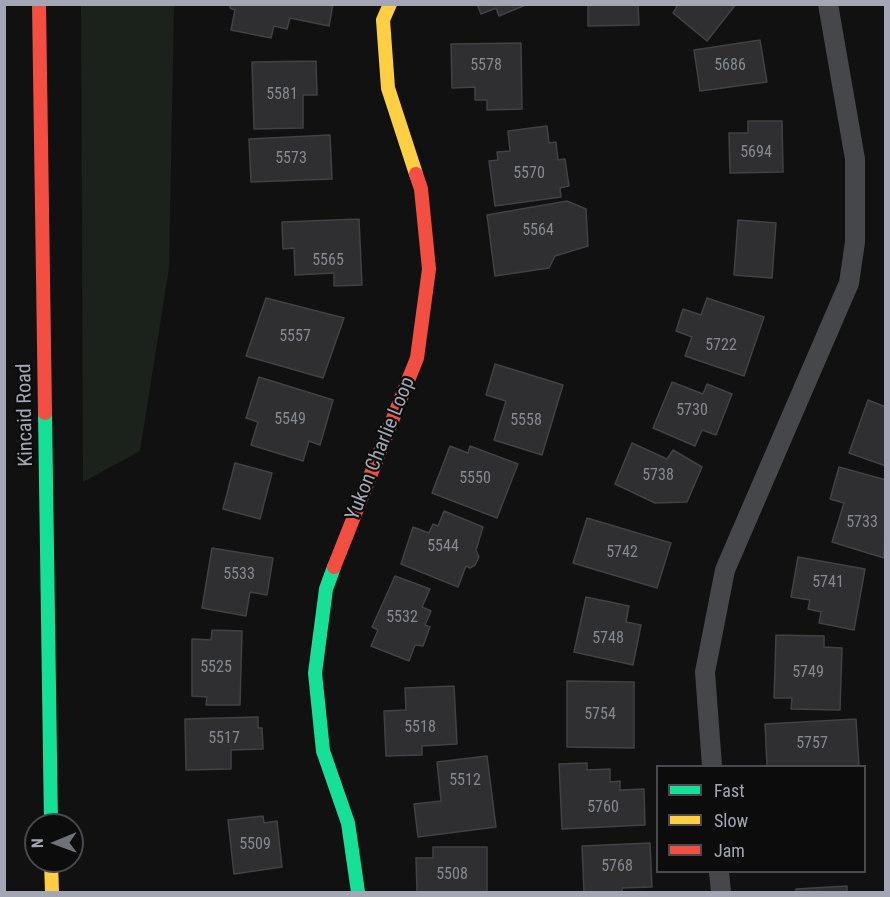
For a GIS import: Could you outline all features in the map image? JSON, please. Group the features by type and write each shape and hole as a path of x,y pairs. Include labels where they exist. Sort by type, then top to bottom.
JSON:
{"street":[{"name":"Kincaid Road","path":"39,4 51,813"},
{"name":"Yukon Charlie Loop","path":"358,892 348,823 323,751 315,673 326,589 417,358 429,269 421,189 388,88 383,20 390,4"},
{"path":"712,765 705,672 725,570 849,283 855,242 855,159 828,4"},
{"path":"51,873 52,892"},
{"path":"719,873 721,892"}],"shaded area":[{"path":"81,5 174,5 169,268 140,451 83,482"}],"building":[{"path":"230,4 333,4 329,26 290,18 287,29 274,26 271,38 231,30 235,10 230,8"},
{"path":"477,4 528,4 499,16 496,8 481,14"},
{"path":"588,4 638,4 639,25 588,26"},
{"path":"674,4 736,4 707,41 673,13 677,7"},
{"path":"760,40 767,82 700,91 694,50"},
{"path":"521,43 522,109 487,110 487,100 475,100 475,87 452,88 451,44"},
{"path":"316,61 317,95 303,95 303,128 254,129 252,62"},
{"path":"748,121 782,121 783,172 730,173 729,133 748,133"},
{"path":"547,126 549,143 556,142 558,160 565,159 569,186 560,188 561,197 495,206 489,161 498,160 497,152 510,151 508,131"},
{"path":"330,135 332,179 251,182 249,139"},
{"path":"567,201 586,209 588,246 555,256 549,268 495,276 487,215"},
{"path":"359,219 362,285 334,286 334,273 295,275 294,248 283,249 282,222"},
{"path":"738,220 776,223 772,278 734,275"},
{"path":"266,298 344,318 323,378 246,356"},
{"path":"707,298 764,317 744,376 685,356 692,337 676,331 683,309 701,315"},
{"path":"495,364 563,385 542,455 494,440 506,401 486,395"},
{"path":"259,377 333,400 320,445 309,441 303,461 251,445 258,422 246,418"},
{"path":"672,382 703,394 707,384 732,394 716,435 702,430 695,446 653,428"},
{"path":"868,400 886,407 886,466 849,453"},
{"path":"632,443 667,459 673,450 702,467 687,502 655,503 615,484"},
{"path":"450,446 468,453 470,446 518,464 497,518 432,493"},
{"path":"235,463 272,473 260,519 223,509"},
{"path":"839,467 886,480 884,558 832,542 844,503 830,499"},
{"path":"444,511 483,527 476,550 479,557 475,565 470,568 466,566 458,587 401,564 413,527 429,533 433,524 438,526"},
{"path":"587,518 671,543 657,588 573,563"},
{"path":"212,548 273,558 267,595 250,592 246,616 202,608"},
{"path":"798,557 865,569 854,630 819,623 821,612 808,609 810,600 791,597"},
{"path":"395,576 430,589 422,607 431,611 425,625 430,627 423,646 415,645 409,661 371,646 378,630 372,627"},
{"path":"586,597 629,606 626,622 641,625 633,665 574,652"},
{"path":"212,630 242,631 240,705 206,705 207,697 192,696 192,639 211,640"},
{"path":"776,635 824,636 824,647 842,648 840,710 791,709 792,698 774,698"},
{"path":"567,681 634,682 634,748 567,747"},
{"path":"454,686 457,744 422,746 422,755 386,756 384,711 406,710 405,688"},
{"path":"258,717 258,728 262,728 263,749 231,750 231,769 186,770 185,719"},
{"path":"856,719 859,765 767,765 765,724"},
{"path":"487,756 496,827 418,837 414,804 441,801 437,762"},
{"path":"587,763 587,770 610,769 610,782 620,781 620,790 644,789 645,825 562,829 559,764"},
{"path":"263,816 264,823 277,821 282,867 234,874 228,820"},
{"path":"650,843 652,887 622,888 622,892 584,892 582,846"},
{"path":"433,847 487,847 487,892 417,892 416,858 433,858"},
{"path":"847,886 847,892 796,892 796,889"}],"traffic: fast":[{"path":"45,413 51,813"},
{"path":"334,567 326,589 315,673 323,751 348,823 358,892"}],"traffic: slow":[{"path":"390,4 383,20 388,88 416,174"},
{"path":"51,873 52,892"}],"traffic: jam":[{"path":"39,4 45,413"},
{"path":"334,567 417,358 429,269 421,189 416,174"}]}
